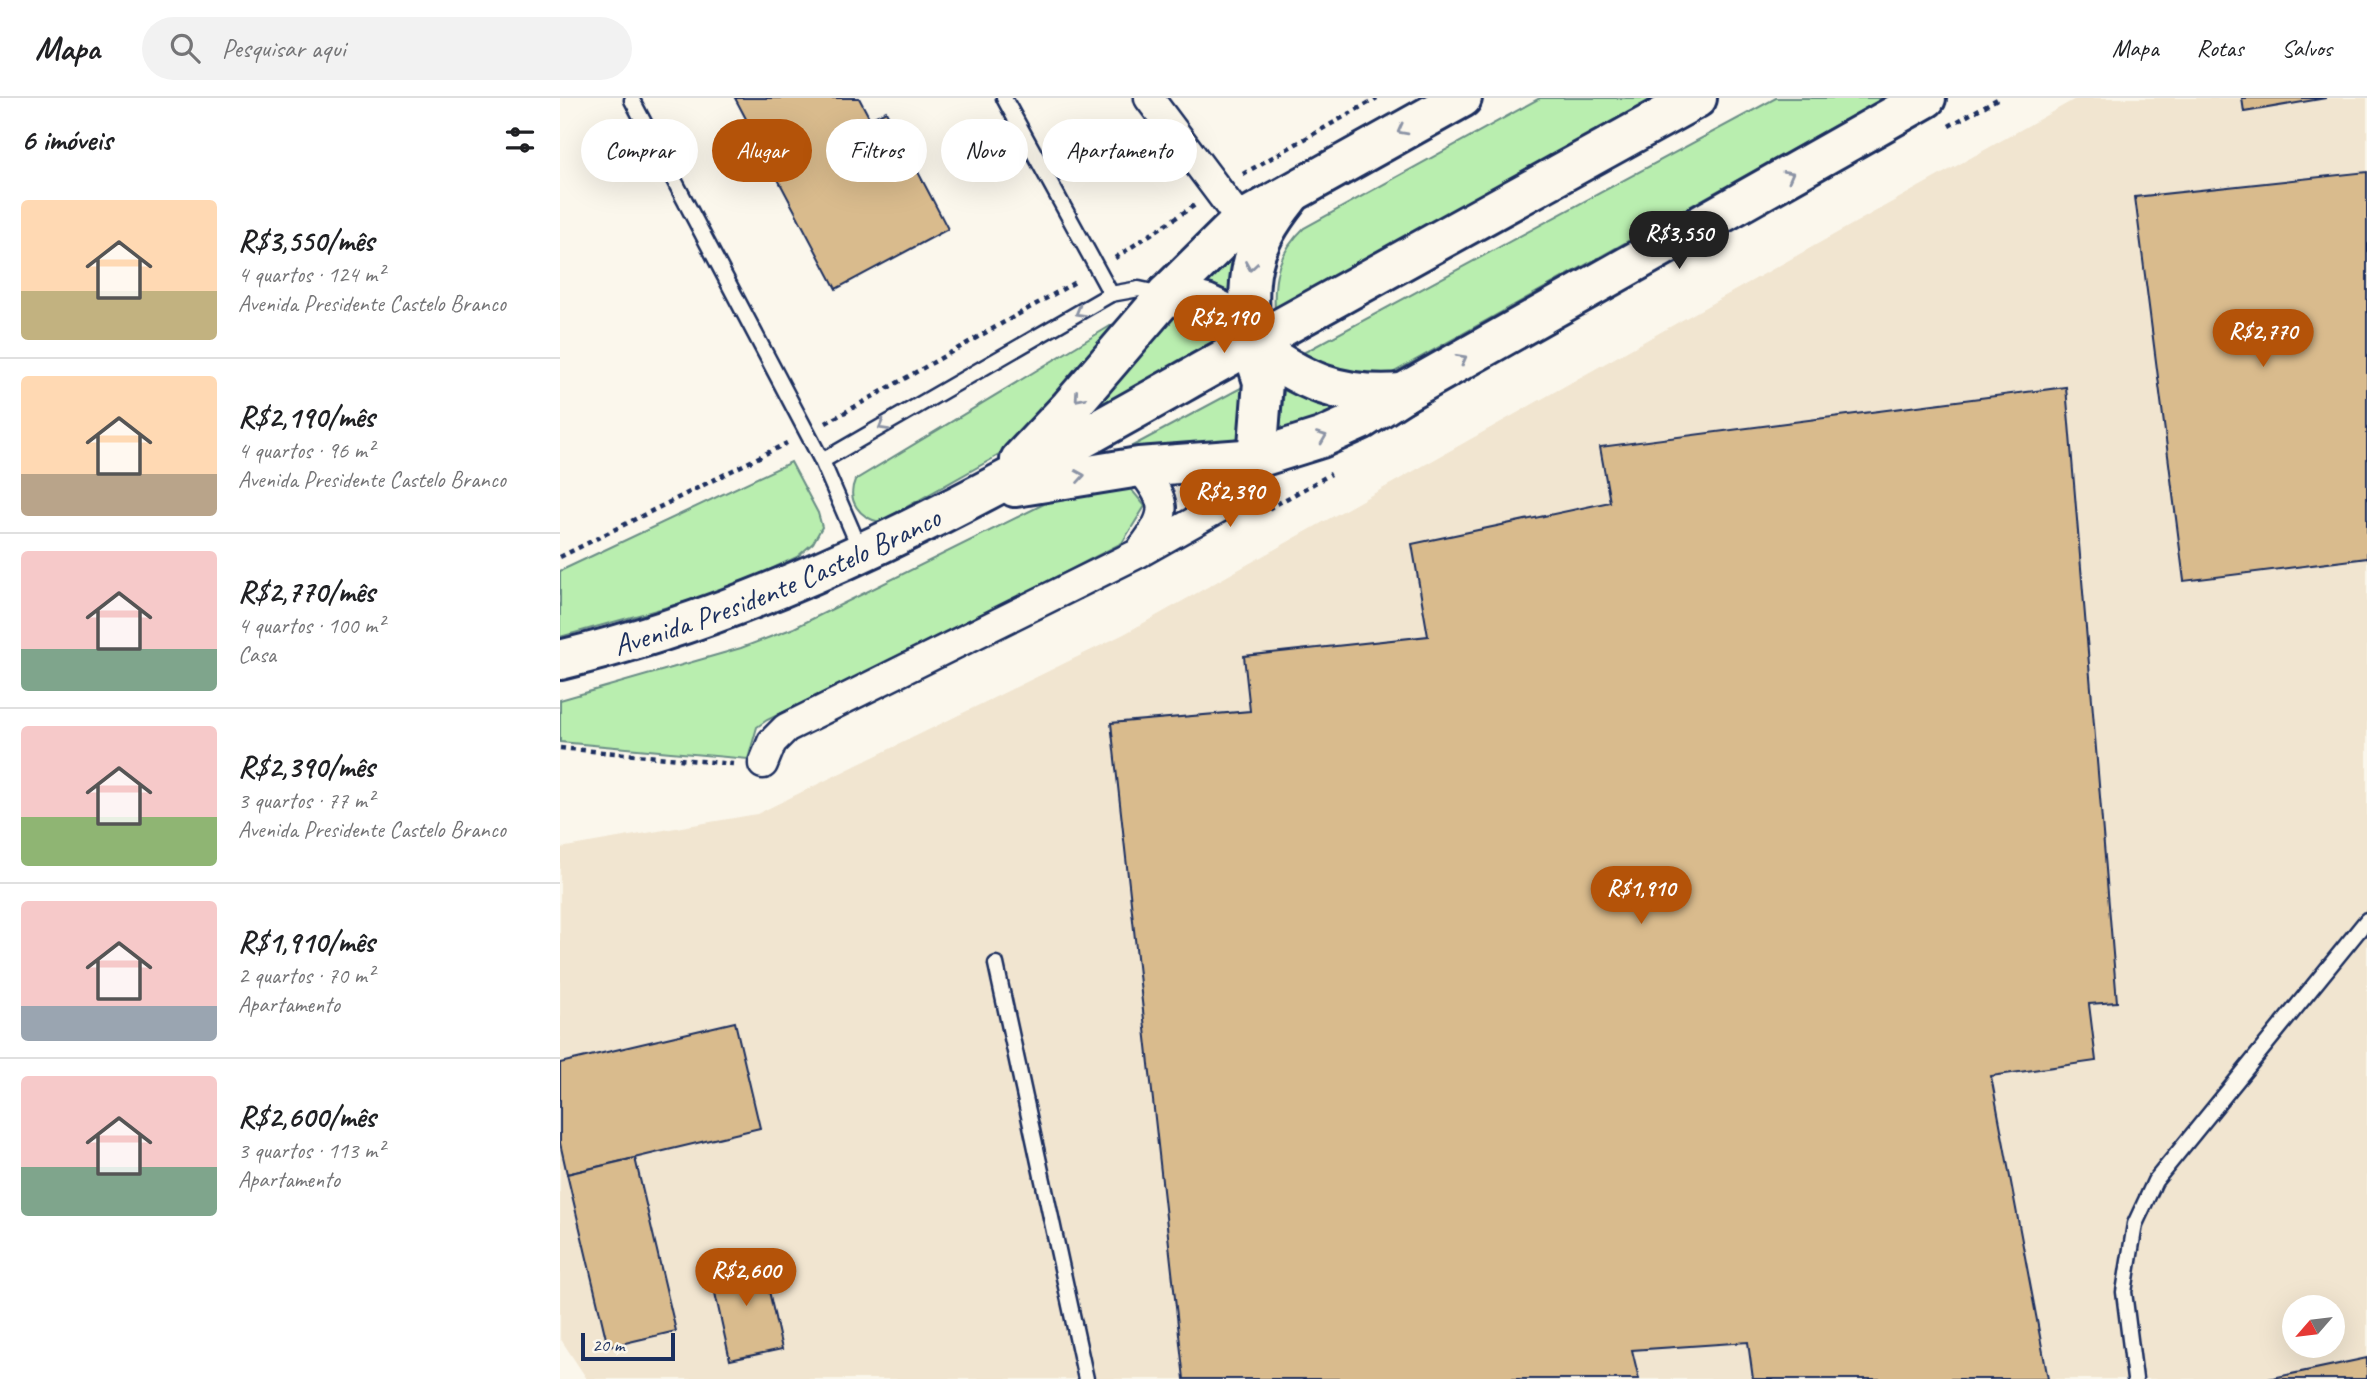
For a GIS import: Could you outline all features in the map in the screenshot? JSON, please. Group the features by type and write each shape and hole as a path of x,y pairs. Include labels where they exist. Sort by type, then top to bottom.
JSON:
{"main road":[{"name":"Avenida Presidente Castelo Branco","path":"989,491 1070,407 1167,295 1241,221 1297,187 1462,98"},
{"name":"Avenida Presidente Castelo Branco","path":"560,660 619,646 735,607 862,554 989,491 1697,98"},
{"name":"Avenida Presidente Castelo Branco","path":"989,491 1139,467 1257,458 1321,439 1361,419 1926,98"},
{"path":"1257,458 1264,382 1251,344 1248,293 1252,256 1267,224 1297,187"},
{"path":"1167,295 1206,304 1223,312 1251,344 1291,371 1337,390 1367,395 1403,393"}],"street":[{"path":"1149,98 1241,221"},
{"path":"763,764 772,742 786,728 1137,554 1224,505 1248,487 1257,470 1257,458"},
{"path":"1137,554 1157,529 1163,509 1157,489 1139,467"}],"lane":[{"path":"1004,98 1111,293"},
{"path":"632,100 822,461 862,554"},
{"path":"822,461 1111,293 1139,289 1167,295"},
{"path":"2135,1379 2124,1292 2135,1224 2155,1181 2367,920"},
{"path":"996,964 1086,1379"}],"path":[{"path":"560,557 807,433 1097,270 1278,151 1377,98"}],"shaded area":[{"path":"2077,98 2367,98 2367,1379 587,1379 560,1338 560,848 757,814 1124,634"}],"green space":[{"path":"1540,98 1658,98 1275,310 1275,286 1279,265 1295,237 1304,228"},
{"path":"1776,98 1884,98 1387,376 1370,379 1315,365 1303,353"},
{"path":"1254,231 1240,310 1193,287"},
{"path":"1171,309 1209,323 1225,338 1079,418"},
{"path":"1130,314 1015,446 880,522 866,517 857,507 852,495 855,480"},
{"path":"1252,382 1249,442 1110,458"},
{"path":"1285,383 1363,408 1278,445"},
{"path":"791,462 818,513 822,527 813,543 797,557 696,599 560,637 560,571"},
{"path":"1248,474 1191,512 1178,475"},
{"path":"1093,489 1131,489 1145,506 1122,543 944,635 767,720 757,727 748,759 560,742 560,700 741,648 794,628 1046,503"}],"building":[{"path":"735,98 859,98 870,119 826,119 826,182 923,182 948,229 836,289 779,182 812,182 812,119 746,119"},
{"path":"2242,98 2326,98 2244,112"},
{"path":"886,111 890,119 870,119"},
{"path":"2367,172 2367,558 2184,581 2135,197"},
{"path":"2066,387 2117,1002 2089,1004 2096,1061 1991,1076 2048,1379 1753,1379 1748,1342 1632,1350 1639,1379 1184,1379 1111,723 1250,711 1244,656 1428,636 1412,544 1610,502 1600,447"},
{"path":"735,1022 760,1128 567,1174 560,1143 560,1063"},
{"path":"635,1158 676,1331 608,1347 567,1174"},
{"path":"761,1255 782,1349 730,1360 709,1266"},
{"path":"2367,1358 2367,1379 2268,1379"}]}
